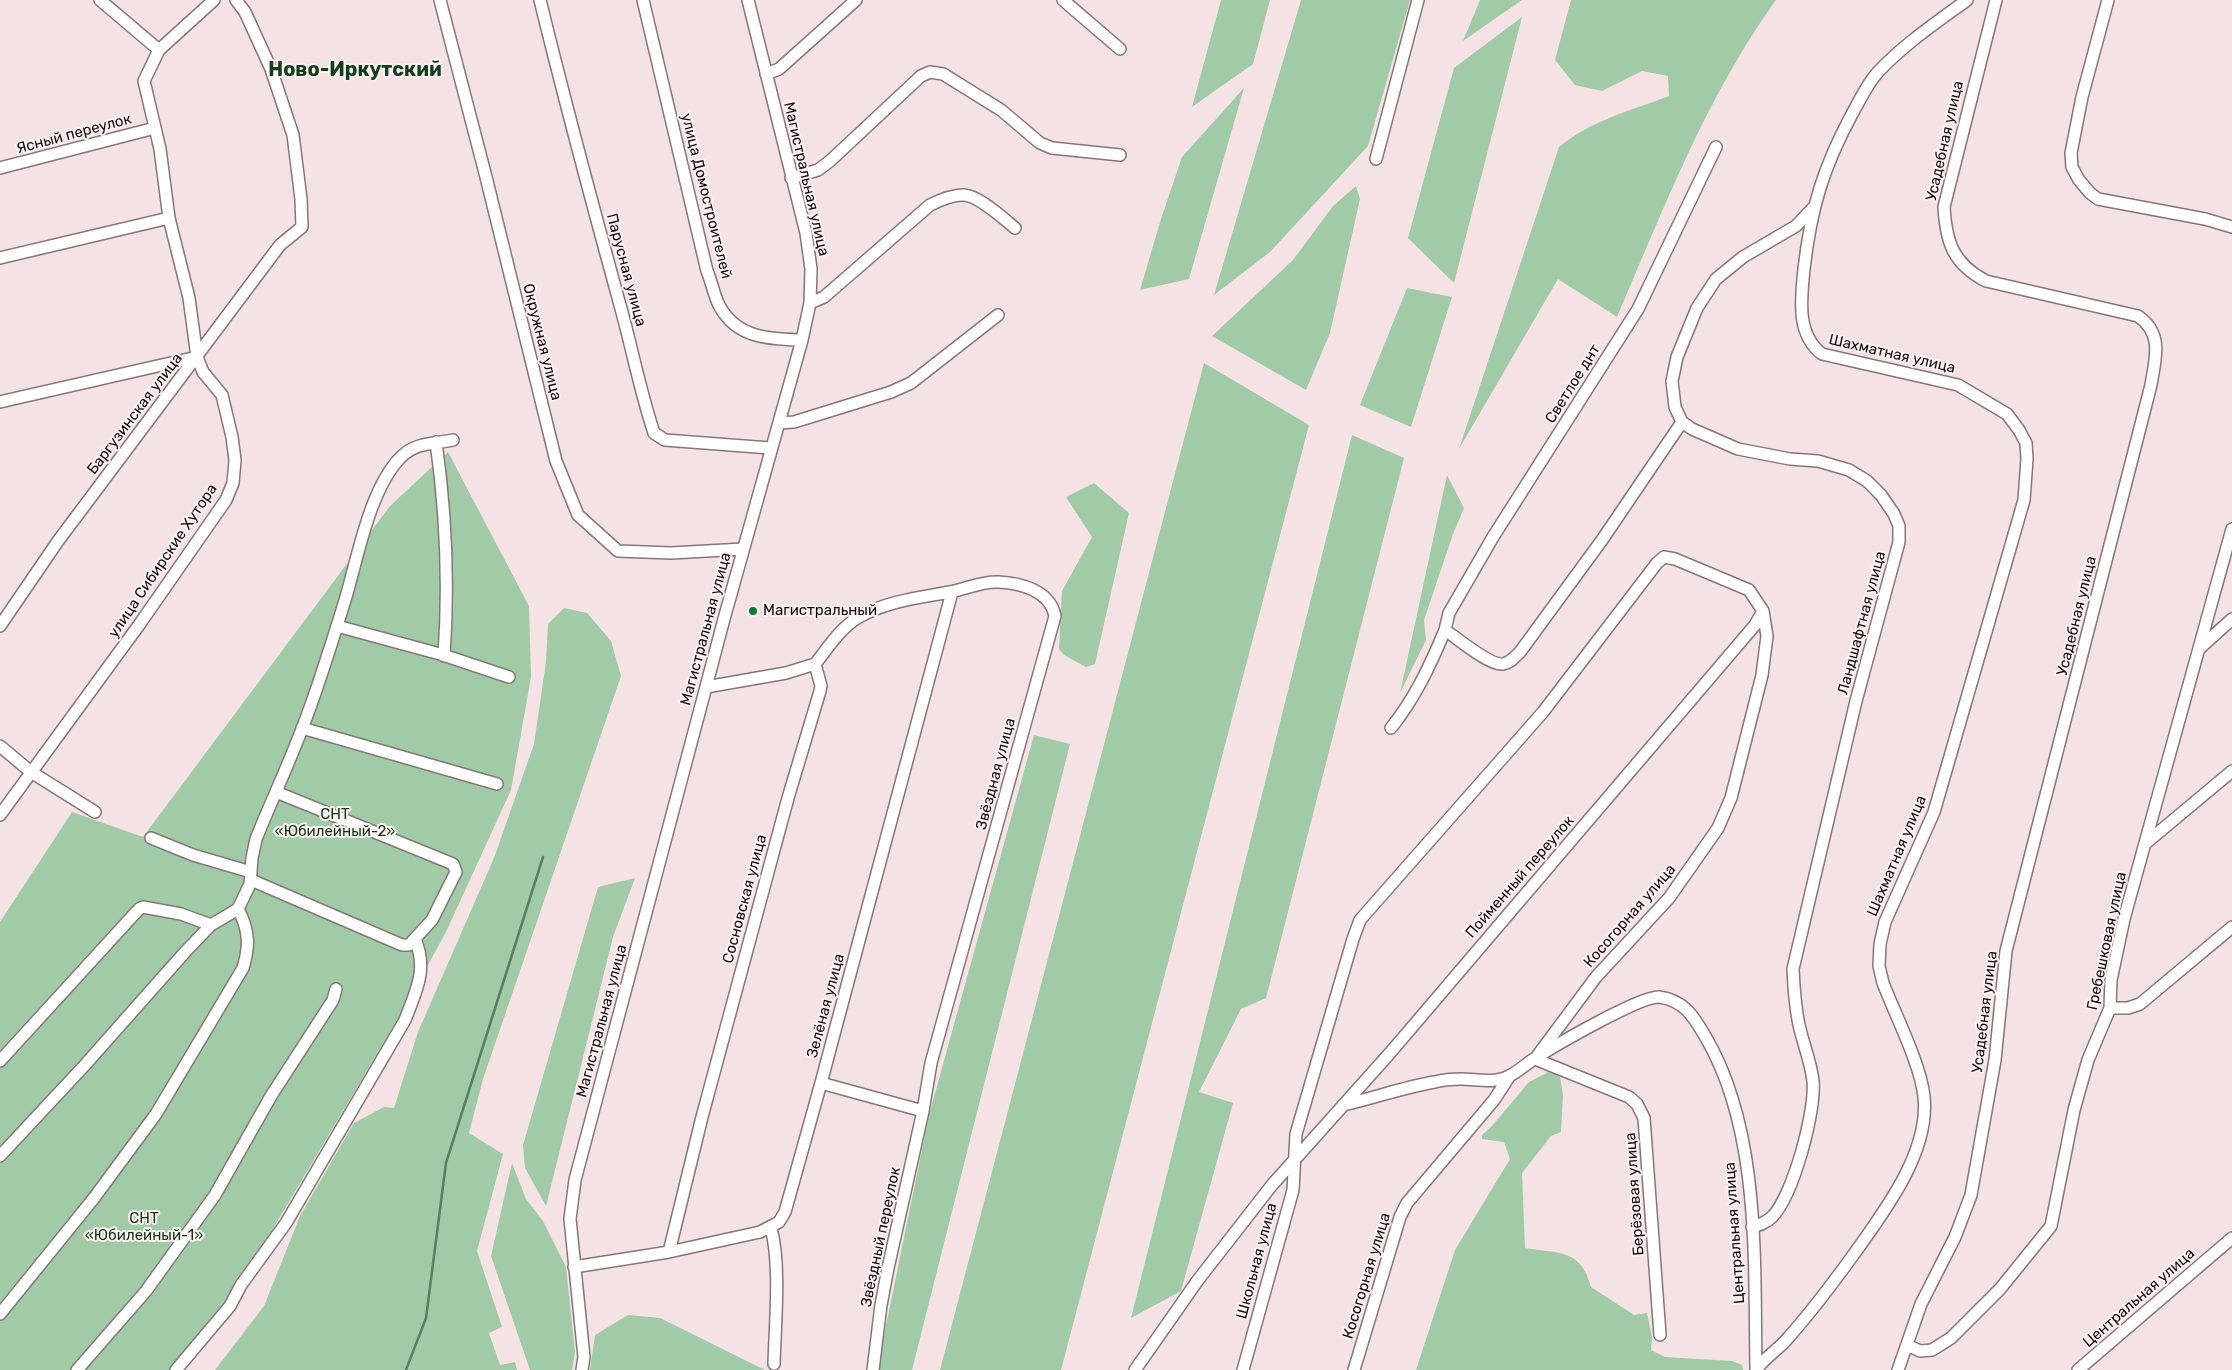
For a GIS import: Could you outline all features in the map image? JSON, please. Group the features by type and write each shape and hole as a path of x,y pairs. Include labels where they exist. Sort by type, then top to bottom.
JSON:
{"street":[{"path":"100,0 159,50 214,0"},
{"name":"Баргузинская улица","path":"0,626 58,541 280,245 302,227 302,199 293,134 271,69 245,12 236,0"},
{"name":"Окружная улица","path":"440,0 556,461 578,515 618,551 671,553 743,549"},
{"name":"Парусная улица","path":"540,0 567,111 654,433 665,440 770,448"},
{"name":"улица Домостроителей","path":"643,0 707,271 720,308 732,321 750,335 767,339 802,340"},
{"name":"Магистральная улица","path":"582,1370 584,1358 570,1219 575,1180 770,448 779,423 802,340 810,303 811,269 806,233 748,0"},
{"path":"766,74 779,69 856,0"},
{"path":"1063,0 1120,48"},
{"path":"1376,159 1418,0"},
{"name":"Шахматная улица","path":"1883,982 1880,966 1880,944 1884,922 1934,812 2024,500 2027,459 2026,443 2020,430 2007,414 1958,385 1830,357 1816,349 1806,333 1802,313 1804,268 1813,207 1827,166 1840,137 1865,91 1878,73 1899,53 1966,0"},
{"name":"Усадебная улица","path":"1898,1370 1922,1304 1955,1237 1971,1196 1995,1060 2006,951 2151,385 2156,344 2148,323 2138,316 1986,281 1971,273 1960,263 1951,248 1945,230 1944,207 1996,0"},
{"path":"2108,0 2082,97 2070,153 2072,167 2090,193 2098,199 2205,219 2232,227"},
{"name":"улица Сибирские Хутора","path":"0,815 139,625 226,500 233,483 236,460 232,437 222,395 203,372 197,357 189,298 169,218 160,149 144,80 159,50"},
{"path":"791,178 818,170 830,161 921,76 930,72 943,74 1002,110 1040,143 1052,148 1120,155"},
{"name":"Ясный переулок","path":"0,168 155,128"},
{"name":"Светлое днт","path":"1391,728 1414,696 1434,658 1448,613 1493,537 1638,309 1716,147"},
{"path":"810,303 824,297 930,205 949,197 965,194 983,203 1015,228"},
{"path":"1444,630 1493,663 1504,664 1513,659 1602,540 1682,422 1675,407 1672,381 1677,357 1697,308 1716,279 1743,257 1796,226 1813,207"},
{"path":"0,258 169,218"},
{"path":"779,423 794,422 891,392 911,383 998,315"},
{"path":"0,402 197,357"},
{"name":"Ландшафтная улица","path":"1682,422 1701,434 1738,449 1790,459 1818,461 1849,470 1867,481 1881,495 1894,514 1899,526 1899,542 1856,702 1793,969 1794,1000 1813,1082 1806,1138 1789,1186 1773,1216 1763,1224 1752,1227"},
{"path":"0,1156 211,925 238,909 251,876 256,839 302,728 337,626 363,535 386,476 411,449 436,442 453,440"},
{"path":"436,442 444,494 446,527 447,614 444,656"},
{"name":"Гребешковая улица","path":"1907,1345 1920,1351 1932,1350 1951,1338 2000,1289 2050,1226 2074,1110 2088,1060 2110,1008 2111,980 2124,919 2232,529"},
{"name":"Школьная улица","path":"1243,1370 1293,1190 1296,1134 1360,920 1543,712 1657,563 1664,557 1675,559 1749,590 1763,610"},
{"name":"Звёздная улица","path":"815,664 841,631 857,618 878,608 910,598 952,592 998,582 1029,588 1049,600 1055,616 931,1063 923,1111"},
{"name":"Зелёная улица","path":"771,1228 779,1222 784,1212 821,1083 952,592"},
{"name":"Косогорная улица","path":"1535,1059 1596,977 1669,898 1718,828 1731,798 1762,675 1767,636 1763,610"},
{"name":"Пойменный переулок","path":"1135,1370 1198,1280 1272,1184 1343,1105 1755,625 1763,610"},
{"path":"2200,648 2232,619"},
{"path":"337,626 444,656 509,677"},
{"path":"706,687 786,673 815,664"},
{"name":"Сосновская улица","path":"669,1252 702,1117 788,798 820,691 821,686 815,664"},
{"path":"302,728 497,784"},
{"path":"0,746 31,772 95,812"},
{"path":"2146,843 2232,771"},
{"path":"151,838 251,876 402,945 409,945 432,920 456,872 453,864 276,792"},
{"path":"0,1061 142,907 181,914 211,925"},
{"path":"0,1314 94,1198 156,1114 243,968 247,954 248,939 246,925 238,909"},
{"path":"2110,1008 2128,1008 2140,1004 2232,927"},
{"path":"176,1370 230,1306 241,1285 286,1223 404,1020 418,988 421,954 415,939"},
{"name":"Центральная улица","path":"1756,1369 1788,1339 1824,1296 1874,1226 1904,1178 1918,1142 1924,1110 1921,1079 1883,982"},
{"path":"77,1370 146,1291 215,1195 271,1096 333,1000 336,989"},
{"name":"Центральная улица","path":"1509,1077 1535,1059 1634,1003 1658,997 1674,1002 1690,1011 1714,1051 1735,1103 1747,1168 1752,1227 1756,1369"},
{"name":"Берёзовая улица","path":"1535,1059 1629,1097 1636,1104 1644,1118 1660,1335"},
{"path":"1343,1105 1435,1082 1460,1078 1492,1081 1509,1077"},
{"name":"Косогорная улица","path":"1354,1370 1400,1217 1407,1203 1494,1100 1509,1077"},
{"path":"821,1083 923,1111"},
{"name":"Звёздный переулок","path":"873,1370 880,1305 923,1111"},
{"path":"574,1267 669,1252 742,1237 771,1228 774,1239 776,1289 774,1364"},
{"name":"Центральная улица","path":"2078,1370 2232,1238"}],"green space":[{"path":"1221,0 1270,0 1253,64 1192,107"},
{"path":"1301,0 1410,0 1368,146 1270,252 1214,295"},
{"path":"1480,0 1522,0 1463,41"},
{"path":"1571,0 1776,0 1728,75 1707,114 1617,317 1558,279 1459,449 1559,147 1598,123 1669,96 1668,76 1642,71 1602,91 1575,85 1555,60"},
{"path":"1522,17 1454,283 1408,238 1454,68"},
{"path":"1244,88 1189,279 1140,290 1182,157"},
{"path":"1356,186 1360,199 1330,333 1306,390 1212,336 1293,260 1333,206"},
{"path":"1407,288 1452,297 1411,427 1360,405"},
{"path":"1204,363 1309,425 1061,1370 940,1370"},
{"path":"1352,435 1404,458 1266,998 1241,1009 1199,1092 1233,1103 1181,1291 1131,1318"},
{"name":"СНТ «Юбилейный-2»","path":"448,452 529,606 531,677 511,790 446,932 406,1005 234,1294 169,1370 0,1370 0,922 72,812 143,837 390,506"},
{"path":"1447,475 1464,508 1453,534 1424,620 1426,640 1400,693"},
{"path":"1094,483 1129,513 1095,664 1086,667 1064,655 1059,649 1062,591 1092,537 1066,497"},
{"path":"564,608 587,613 611,641 621,676 483,1079 469,1133 503,1154 477,1251 502,1327 489,1333 500,1365 515,1362 517,1370 215,1370 264,1306 300,1216 354,1123 384,1107 394,1108 418,1032 494,858 534,744 546,662 548,624"},
{"path":"1034,735 1070,744 912,1370 877,1370 929,1115"},
{"path":"635,878 613,937 546,1206 525,1168 523,1145 598,887"},
{"path":"1550,1071 1560,1077 1563,1095 1561,1132 1551,1136 1522,1173 1525,1248 1558,1253 1575,1259 1581,1265 1591,1287 1634,1315 1647,1313 1652,1337 1651,1350 1665,1357 1732,1361 1742,1365 1743,1370 1416,1370 1455,1250 1510,1159 1504,1142 1482,1139 1482,1135 1529,1082"},
{"path":"512,1163 526,1199 543,1221 566,1267 575,1352 572,1370 530,1370 491,1256"},
{"path":"628,1315 660,1318 765,1370 590,1370 595,1335"}],"waterway":[{"path":"406,1370 426,1318 446,1163 543,857"}],"place":[{"name":"Магистральный","path":"753,611"}],"district":[{"name":"Ново-Иркутский","path":"355,70"}],"park label":[{"name":"СНТ «Юбилейный-1»","path":"144,1228"}]}
